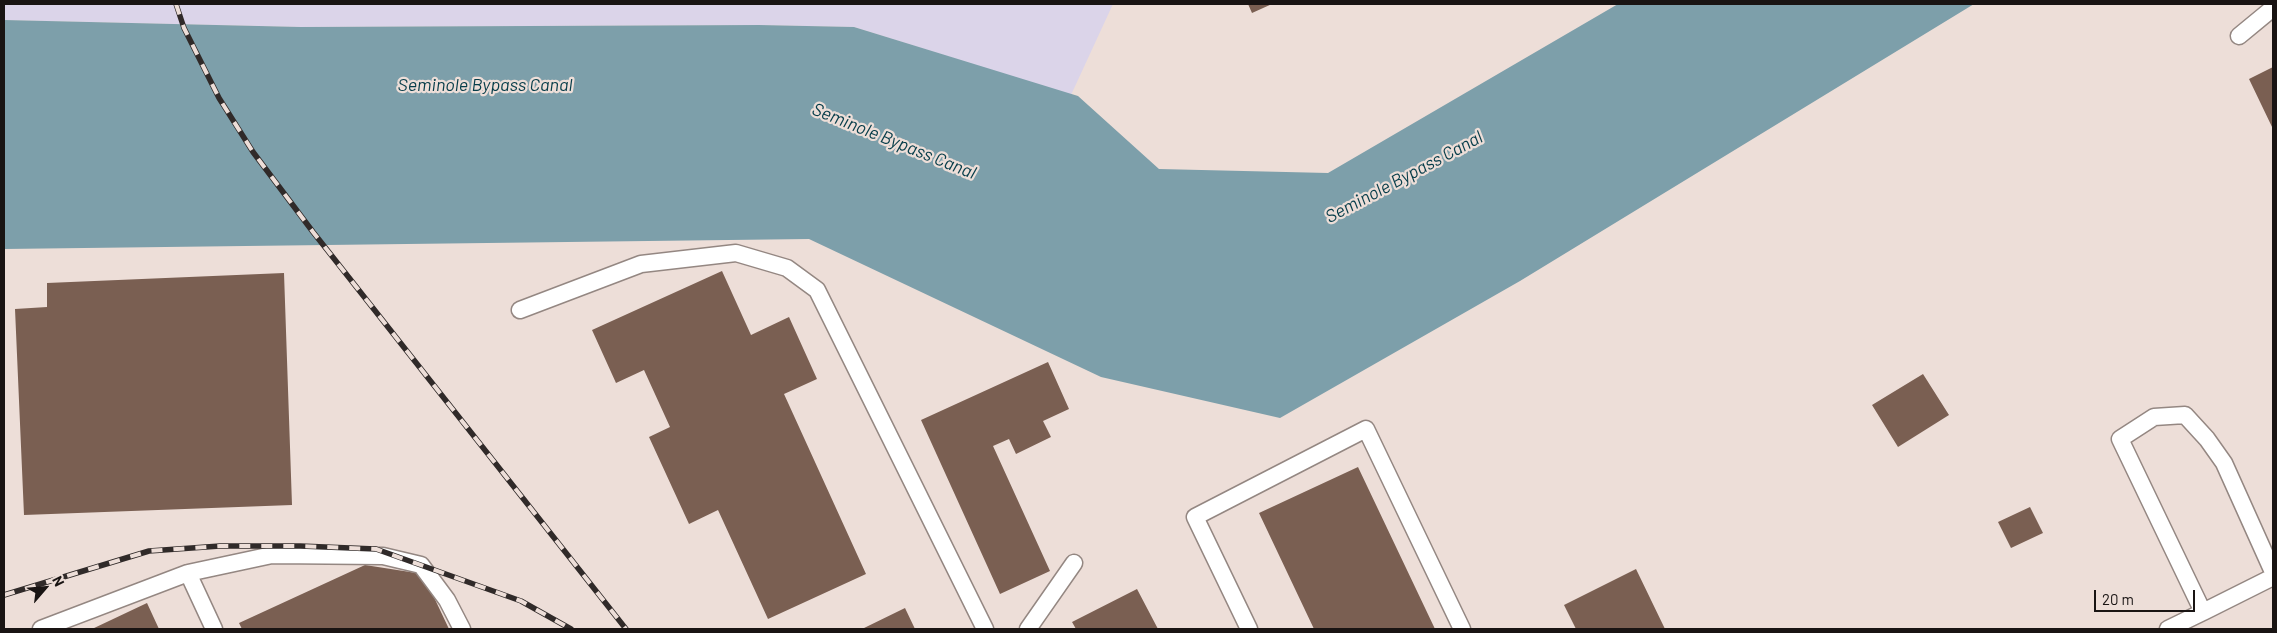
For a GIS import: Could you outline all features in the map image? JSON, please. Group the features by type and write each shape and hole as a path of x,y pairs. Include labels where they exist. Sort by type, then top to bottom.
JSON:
{"lane":[{"path":"2239,36 2273,8"},
{"path":"520,310 641,264 736,253 787,268 817,290 985,629"},
{"path":"2203,612 2120,440 2154,417 2185,415 2207,439 2224,463 2273,572"},
{"path":"1249,629 1195,517 1366,429 1462,629"},
{"path":"40,629 188,573 272,555 383,556 421,565 447,600 462,629"},
{"path":"1028,629 1074,563"},
{"path":"188,573 214,629"},
{"path":"2168,629 2273,577"}],"shaded area":[{"path":"4,4 1113,4 1071,95 854,27 759,25 301,27 4,20"}],"water":[{"name":"Seminole Bypass Canal","path":"1618,4 1974,4 1520,281 1280,418 1101,377 809,239 4,249 4,20 301,27 759,25 854,27 1078,96 1159,169 1328,173"}],"building":[{"path":"1248,4 1272,4 1252,13"},
{"path":"2273,67 2273,129 2249,79"},
{"path":"722,271 751,335 789,317 817,379 784,394 866,574 768,619 718,510 689,524 649,437 670,427 644,370 616,383 592,330"},
{"path":"284,273 292,505 24,515 15,309 47,307 47,283"},
{"path":"1048,362 1069,409 1043,421 1051,437 1016,454 1009,439 993,446 1050,571 1000,594 921,420"},
{"path":"1923,374 1949,415 1898,447 1872,405"},
{"path":"1358,467 1435,629 1314,629 1259,513"},
{"path":"2030,507 2043,533 2011,548 1998,522"},
{"path":"365,565 423,574 449,629 242,629 239,623"},
{"path":"1636,569 1665,629 1576,629 1564,605"},
{"path":"1137,589 1158,629 1076,629 1072,622"},
{"path":"147,603 159,629 92,629"},
{"path":"905,608 915,629 862,629"}],"railway":[{"path":"176,4 184,28 219,98 253,152 313,232 626,629"},
{"path":"4,595 149,551 220,546 300,546 376,549 521,601 571,629"}]}
